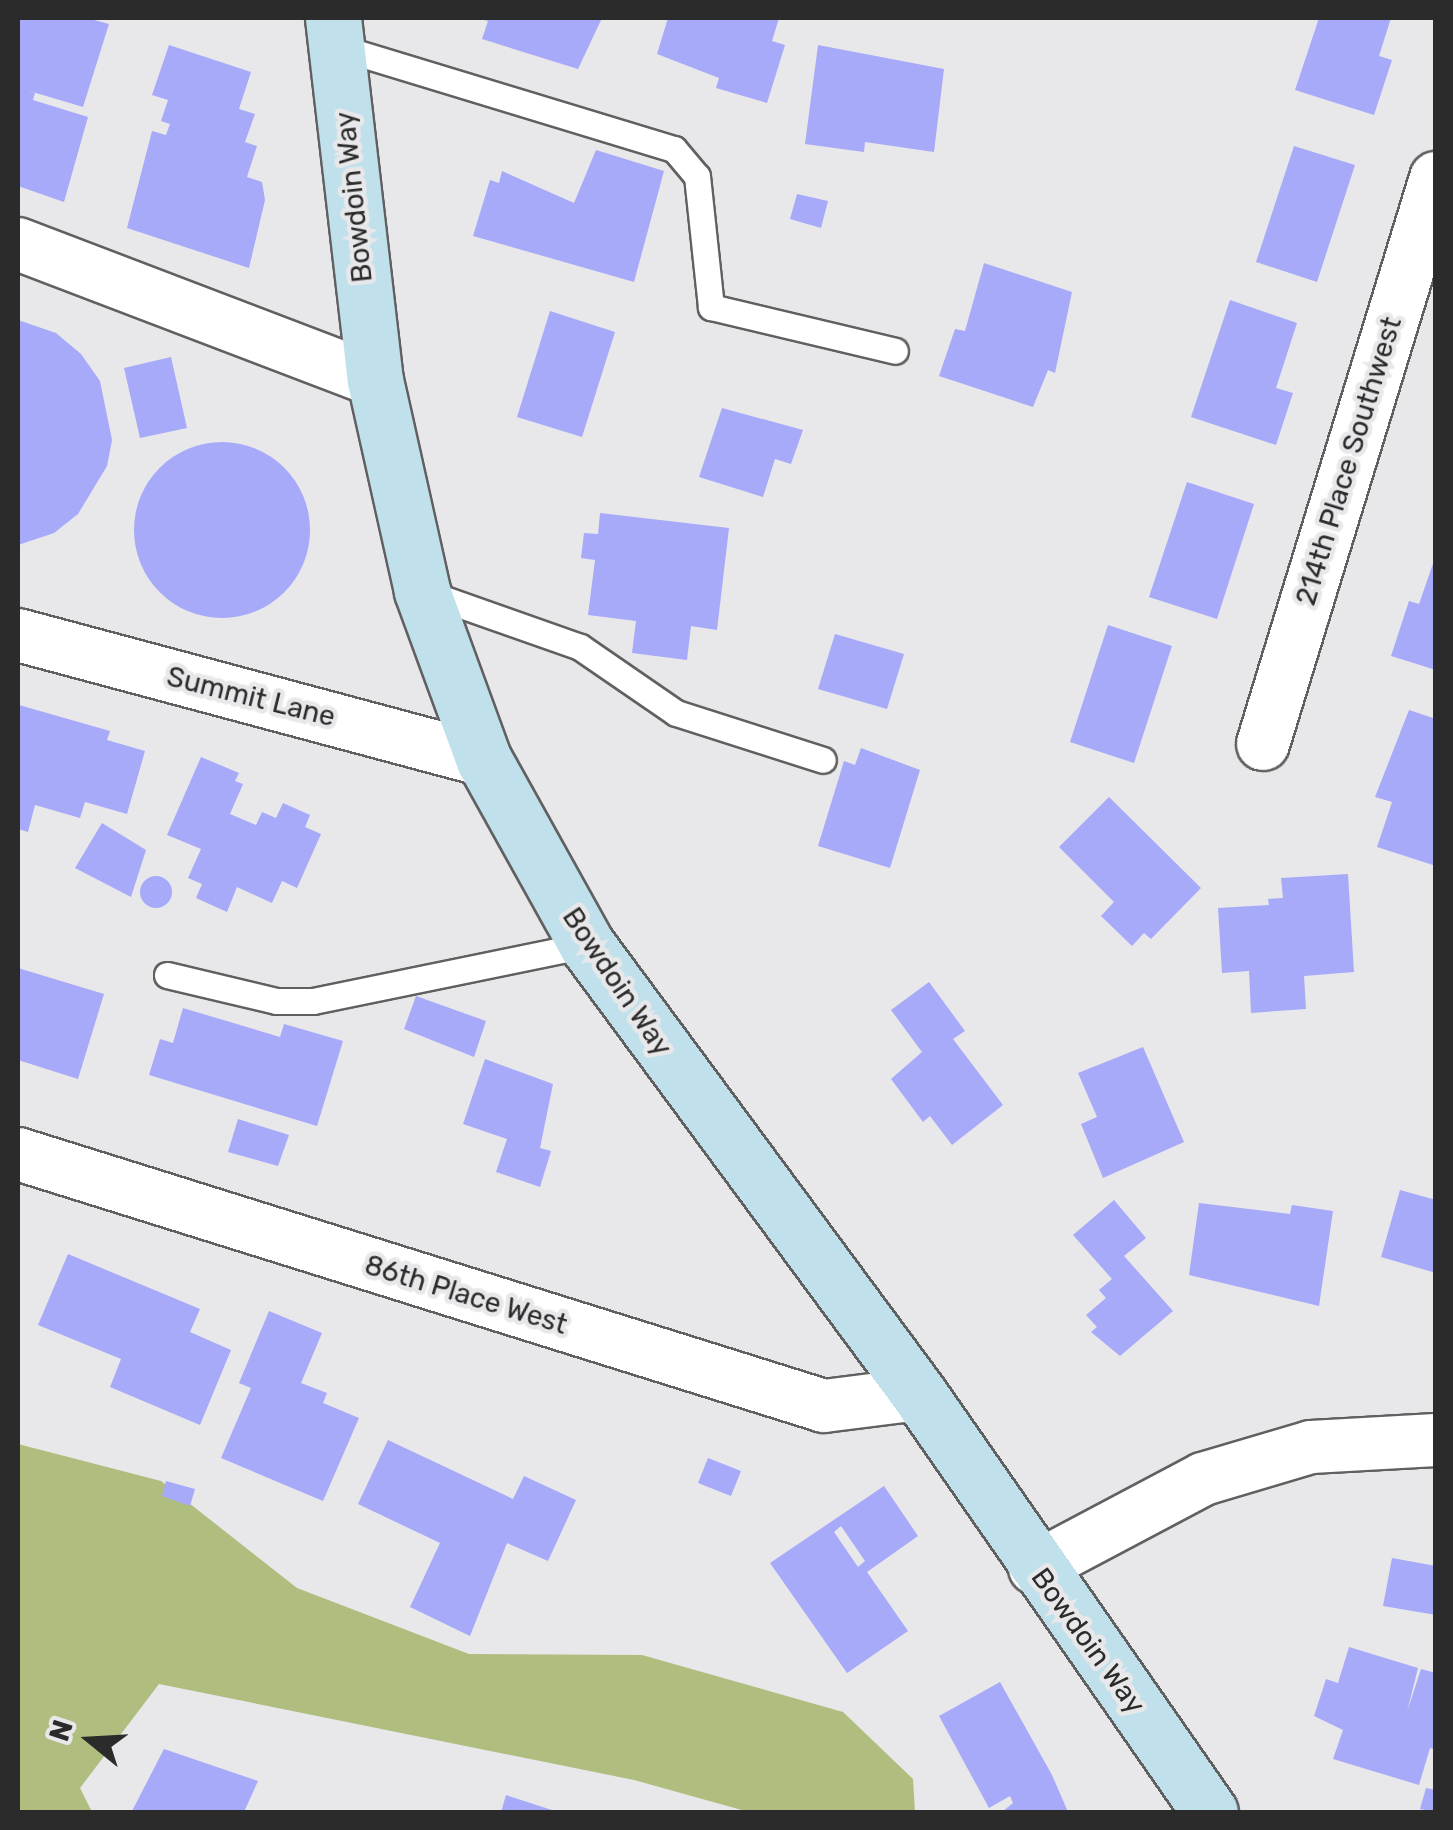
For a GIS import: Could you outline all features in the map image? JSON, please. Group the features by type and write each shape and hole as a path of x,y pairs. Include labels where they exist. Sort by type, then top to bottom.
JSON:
{"street":[{"name":"Bowdoin Way","path":"336,32 375,380 422,591 484,760 587,945 919,1394 1036,1568 1210,1812"},
{"name":"214th Place Southwest","path":"1263,744 1436,178"},
{"path":"18,244 375,380"},
{"name":"Summit Lane","path":"18,635 484,760"},
{"name":"86th Place West","path":"18,1154 824,1406 919,1394"},
{"path":"1036,1568 1203,1479 1311,1447 1436,1440"}],"lane":[{"path":"336,32 674,149 697,176 710,307 894,351"},
{"path":"422,591 580,648 676,713 823,760"},
{"path":"167,975 276,1002 313,1001 587,945"}],"green space":[{"path":"18,1444 161,1481 297,1588 469,1654 642,1655 843,1712 913,1779 915,1812 749,1812 634,1780 159,1684 80,1788 92,1812 18,1812"}],"building":[{"path":"18,18 87,18 109,24 83,107 26,90 35,93 33,100 88,117 64,202 18,186"},
{"path":"602,18 578,69 482,39 488,21 480,19"},
{"path":"668,18 779,18 772,41 785,45 767,103 716,88 719,78 657,54"},
{"path":"1319,18 1391,18 1379,56 1392,60 1374,115 1295,90"},
{"path":"169,45 251,72 239,109 255,114 245,142 257,146 247,177 262,182 265,200 249,268 127,228 152,131 166,135 170,124 161,121 168,100 152,95"},
{"path":"818,45 944,69 934,152 865,142 864,152 805,144"},
{"path":"1294,146 1355,165 1317,282 1256,262"},
{"path":"596,150 664,171 634,282 473,236 490,180 499,183 502,171 574,203"},
{"path":"797,194 828,201 821,228 790,219"},
{"path":"984,263 1072,292 1055,373 1048,370 1033,407 939,376 955,329 965,331"},
{"path":"1230,300 1297,323 1276,388 1293,393 1276,445 1191,417"},
{"path":"550,311 615,332 582,437 517,417"},
{"path":"18,320 56,333 81,354 100,381 112,440 107,466 78,514 54,533 18,545"},
{"path":"171,357 187,428 140,438 124,368"},
{"path":"722,408 803,430 791,464 775,459 763,497 699,477"},
{"path":"222,442 256,449 284,468 303,496 310,530 303,564 284,592 256,611 222,618 188,611 160,592 141,564 134,530 141,496 160,468 188,449"},
{"path":"1187,482 1254,504 1217,619 1149,597"},
{"path":"600,513 729,528 717,630 691,626 687,660 632,653 636,621 588,615 595,560 581,558 584,533 598,534"},
{"path":"1436,555 1436,670 1391,656 1409,601 1419,604"},
{"path":"1108,625 1172,646 1134,763 1070,742"},
{"path":"835,634 904,654 887,709 818,689"},
{"path":"19,705 110,731 107,740 145,751 127,814 85,802 80,818 35,805 28,832 18,829"},
{"path":"1409,710 1436,719 1436,866 1377,847 1392,802 1375,797"},
{"path":"861,748 920,770 890,868 818,846 844,761 855,765"},
{"path":"201,757 239,773 235,781 243,784 230,814 256,825 262,812 276,818 283,803 310,815 305,827 321,834 297,888 282,881 272,903 237,887 227,912 196,898 202,884 188,878 201,849 167,835"},
{"path":"1109,797 1201,888 1151,939 1144,933 1132,946 1101,916 1114,902 1059,847"},
{"path":"102,823 146,850 131,897 75,868"},
{"path":"1348,874 1354,972 1304,976 1306,1009 1251,1013 1249,971 1222,973 1218,908 1269,905 1268,899 1283,898 1281,878"},
{"path":"156,876 167,881 172,892 167,903 156,908 145,903 140,892 145,881"},
{"path":"18,968 104,994 78,1079 18,1060"},
{"path":"929,982 965,1031 953,1039 1003,1105 952,1145 930,1116 923,1122 891,1079 922,1052 891,1010"},
{"path":"416,996 486,1021 474,1057 404,1029"},
{"path":"183,1008 280,1037 284,1024 343,1041 317,1126 149,1075 160,1039 173,1043"},
{"path":"1143,1047 1184,1142 1103,1178 1081,1124 1097,1117 1078,1073"},
{"path":"485,1059 553,1084 540,1148 551,1151 540,1187 496,1172 507,1139 463,1124"},
{"path":"238,1119 289,1135 278,1166 228,1152"},
{"path":"1400,1190 1436,1200 1436,1273 1381,1257"},
{"path":"1114,1200 1146,1238 1124,1256 1173,1311 1120,1356 1091,1332 1097,1327 1086,1315 1106,1298 1099,1290 1112,1279 1073,1235"},
{"path":"1199,1203 1290,1214 1292,1205 1333,1211 1319,1306 1189,1275"},
{"path":"68,1254 200,1309 190,1332 231,1350 200,1425 110,1387 121,1359 38,1325"},
{"path":"269,1311 322,1333 301,1383 327,1393 323,1403 359,1418 323,1501 221,1458 251,1388 239,1383"},
{"path":"388,1440 513,1499 524,1476 576,1500 548,1561 507,1543 470,1636 410,1607 440,1543 358,1504"},
{"path":"708,1458 741,1471 731,1496 698,1483"},
{"path":"166,1481 195,1489 190,1506 162,1496"},
{"path":"884,1486 918,1536 867,1572 908,1631 847,1673 770,1563","holes":["841,1526 865,1561 858,1567 834,1532"]},
{"path":"1392,1558 1436,1566 1436,1615 1383,1606"},
{"path":"1349,1647 1418,1668 1407,1712 1421,1669 1436,1673 1436,1750 1430,1748 1419,1785 1333,1759 1343,1730 1314,1716 1326,1679 1338,1683"},
{"path":"1000,1682 1068,1812 1002,1812 1013,1803 1010,1796 989,1808 939,1716"},
{"path":"164,1749 258,1781 244,1812 132,1811"},
{"path":"1426,1788 1436,1790 1436,1812 1420,1809"},
{"path":"506,1795 558,1812 501,1812"}]}
